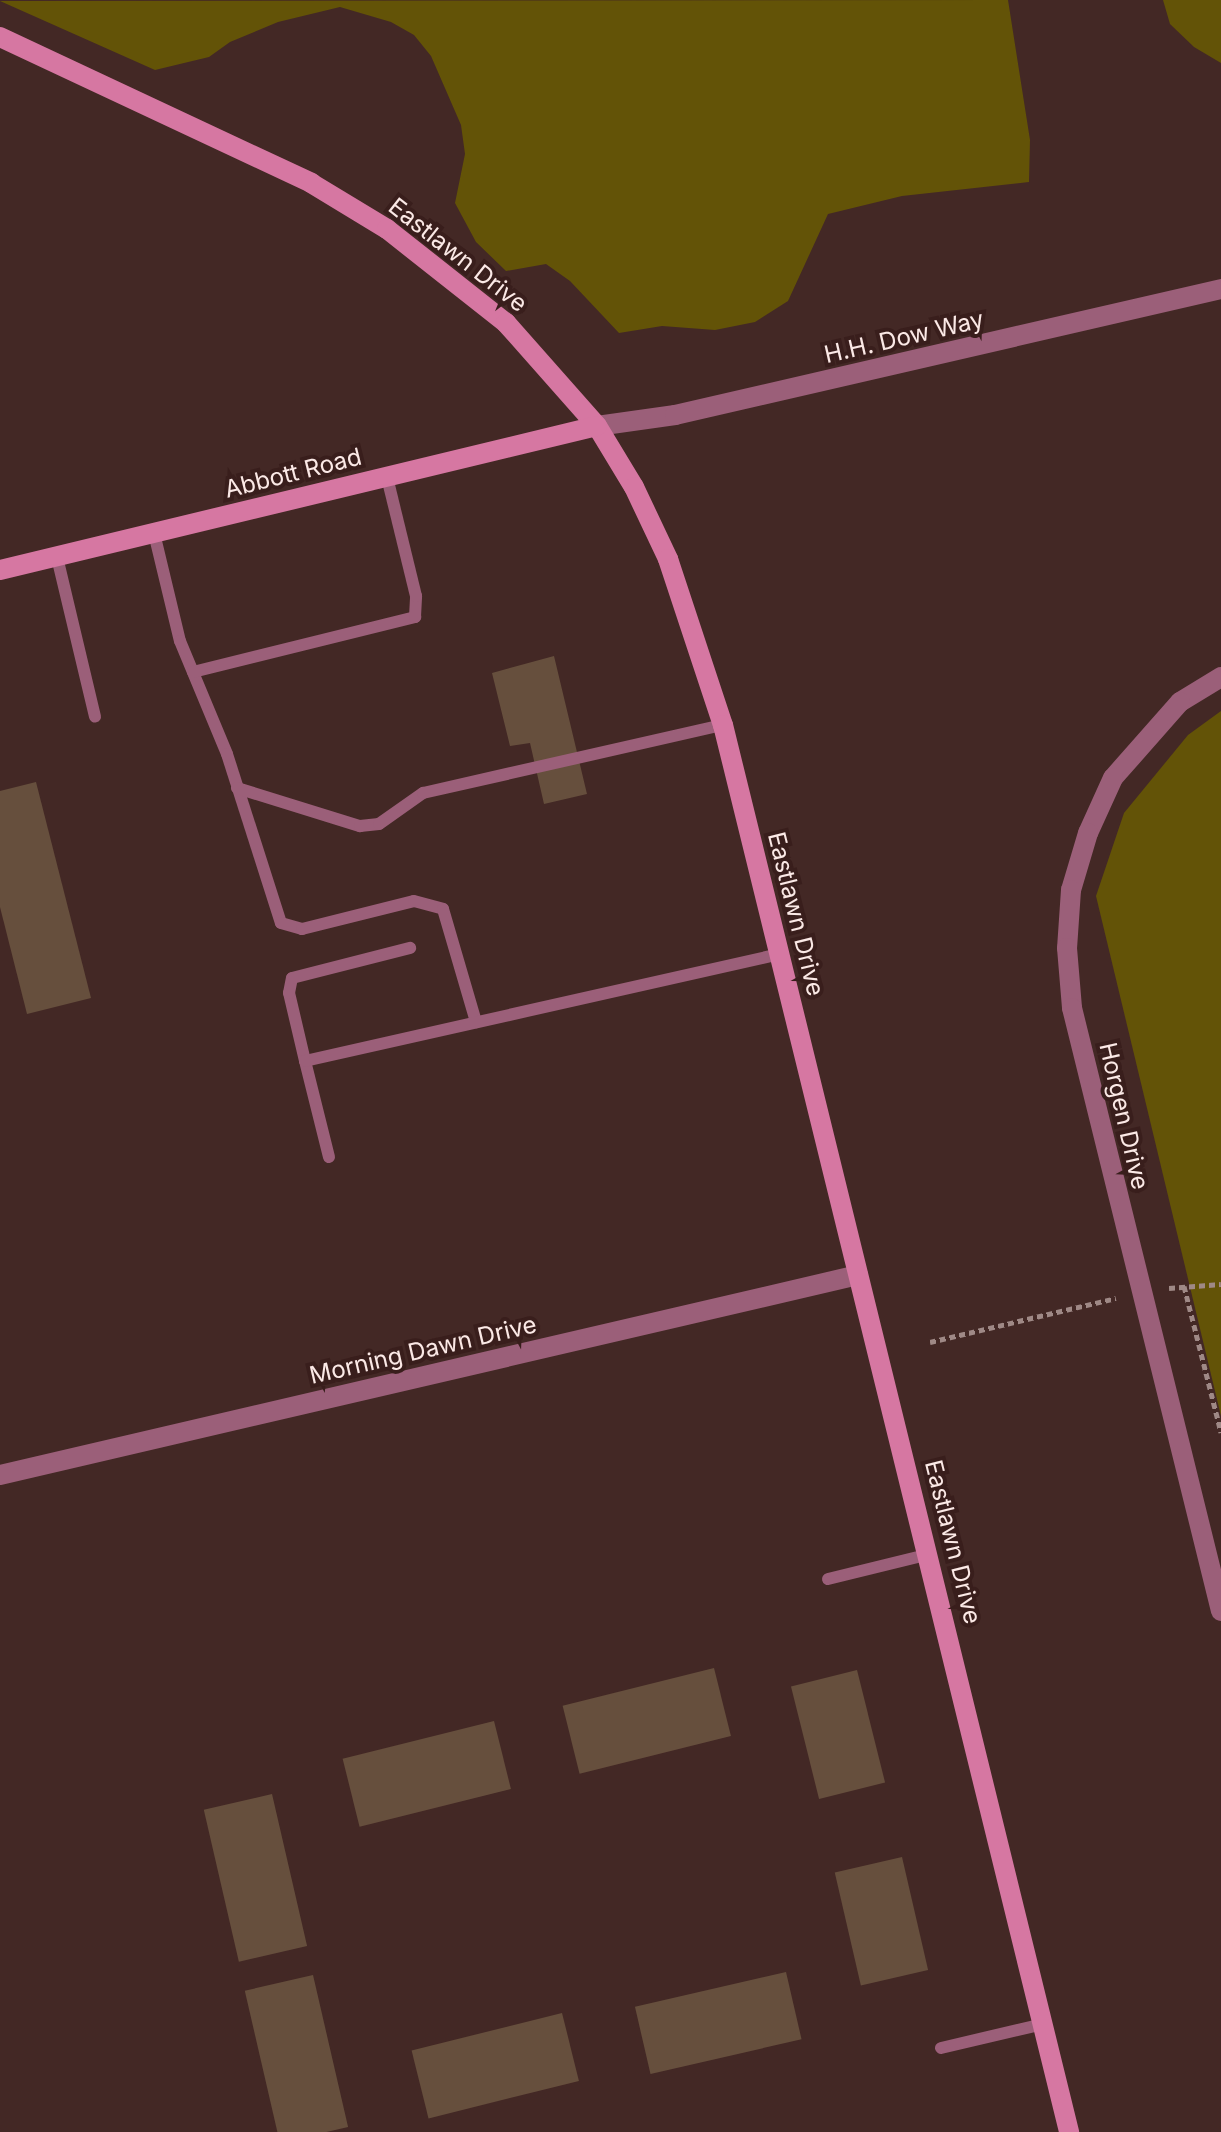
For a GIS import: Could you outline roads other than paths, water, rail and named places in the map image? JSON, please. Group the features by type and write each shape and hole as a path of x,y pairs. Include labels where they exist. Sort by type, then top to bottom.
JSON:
{"street":[{"name":"Eastlawn Drive","path":"0,37 311,183 387,229 506,323 597,426 668,559 723,725 930,1554 1069,2132"},
{"name":"H.H. Dow Way","path":"597,426 691,411 1221,289"},
{"name":"Abbott Road","path":"0,570 597,426"},
{"name":"Horgen Drive","path":"1221,677 1180,702 1113,778 1088,833 1071,890 1067,948 1072,1008 1221,1611"},
{"name":"Morning Dawn Drive","path":"0,1475 858,1275"}],"lane":[{"path":"193,672 415,617 416,596 387,477"},
{"path":"154,533 193,672 237,788 281,923 302,929 414,901 443,909 476,1022"},
{"path":"57,557 95,717"},
{"path":"237,788 360,826 379,824 423,793 723,725"},
{"path":"329,1157 289,993 292,978 410,948"},
{"path":"305,1061 779,954"},
{"path":"828,1579 930,1554"},
{"path":"941,2048 1043,2024"}]}
